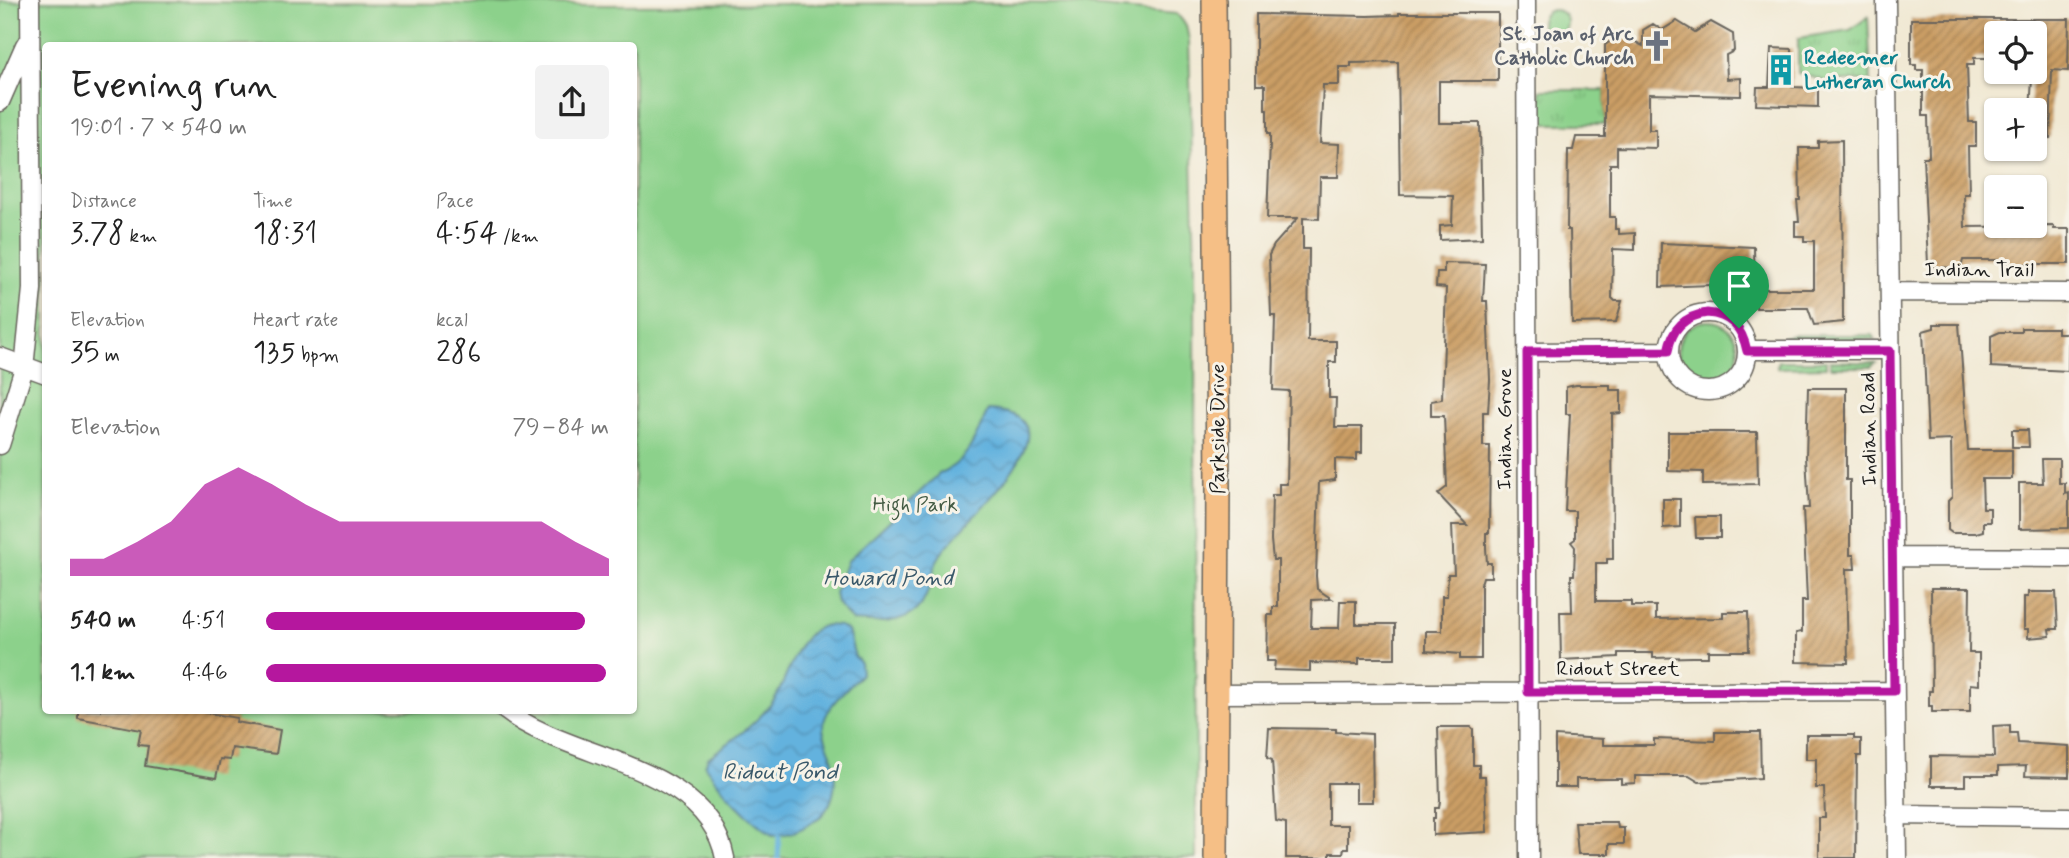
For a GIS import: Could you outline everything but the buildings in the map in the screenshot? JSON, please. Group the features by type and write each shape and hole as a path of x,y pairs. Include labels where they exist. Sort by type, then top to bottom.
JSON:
{"main road":[{"name":"Parkside Drive","path":"1214,0 1218,473 1216,858"}],"street":[{"path":"0,445 24,368 32,289 33,145 28,37 30,0"},
{"name":"Indian Grove","path":"1527,0 1529,858"},
{"name":"Indian Road","path":"1885,0 1897,858"},
{"path":"0,102 28,37"},
{"name":"Indian Trail","path":"1890,292 2069,293"},
{"path":"1707,313 1719,314 1739,328 1747,351 1745,362 1731,383 1709,390 1696,389 1676,375 1668,351 1675,329 1684,321 1707,313"},
{"path":"1527,352 1668,351"},
{"path":"1747,351 1890,351"},
{"path":"0,356 24,368 42,373"},
{"path":"1893,557 2069,558"},
{"name":"Ridout Street","path":"1216,694 1894,691"},
{"path":"511,714 536,731 670,785 705,816 722,844 724,858"},
{"path":"1896,815 2069,817"}],"green space":[{"name":"High Park","path":"0,1 607,5 1010,3 1068,4 1177,14 1186,25 1189,40 1195,265 1196,858 0,858"},
{"path":"1554,10 1563,14 1567,23 1563,32 1554,36 1545,32 1541,23 1545,14"},
{"path":"1868,17 1871,81 1825,81 1798,73 1798,38 1850,30"},
{"path":"1540,90 1605,90 1605,124 1541,124"},
{"path":"1702,321 1714,321 1733,334 1738,351 1736,363 1725,376 1714,381 1702,381 1683,368 1678,357 1678,345 1691,326"},
{"path":"1873,335 1875,339 1784,341 1784,337"},
{"path":"1778,361 1826,361 1826,367 1777,368"},
{"path":"1830,361 1876,363 1871,367 1830,367"}],"water":[{"name":"Howard Pond","path":"988,410 1016,417 1027,431 1024,450 1011,472 941,554 924,600 914,612 892,621 852,621 837,603 835,593 847,561 939,474 964,455 975,439"},
{"name":"Ridout Pond","path":"827,625 840,626 848,631 855,657 860,662 861,674 838,698 828,712 823,727 835,773 834,792 827,809 813,822 794,832 772,835 736,804 705,766 708,758 743,732 767,709 780,690 800,645 816,629"}],"waterway":[{"path":"778,858 779,836"}],"place":[{"name":"St. Joan of Arc Catholic Church","path":"1657,46"},
{"name":"Redeemer Lutheran Church","path":"1781,70"}],"route":[{"path":"1694,314 1719,314 1730,319 1739,328 1747,351 1890,351 1894,691 1528,692 1527,352 1668,351 1675,329 1694,314"}]}
